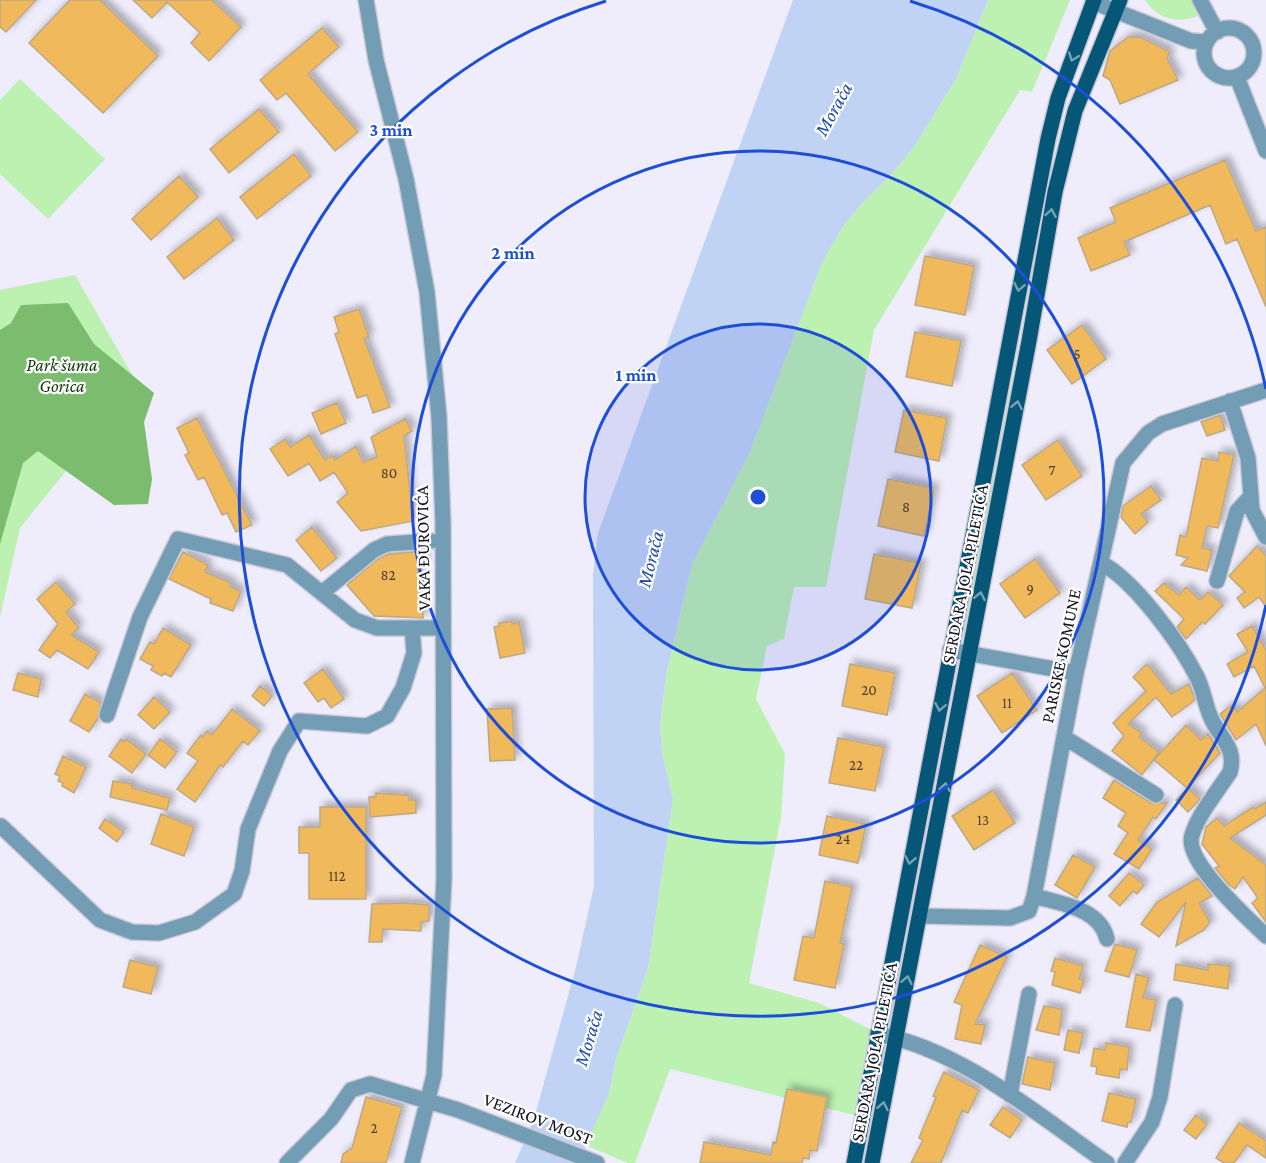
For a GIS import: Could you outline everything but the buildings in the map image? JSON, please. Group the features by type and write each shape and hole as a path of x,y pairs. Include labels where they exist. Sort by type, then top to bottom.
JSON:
{"main road":[{"name":"SERDARA JOLA PILETIĆA","path":"854,1163 1047,140 1058,98 1093,1"},
{"name":"SERDARA JOLA PILETIĆA","path":"872,1163 921,916 1057,183 1075,111 1118,5"}],"street":[{"name":"VAKA ĐUROVIĆA","path":"366,0 375,60 406,179 431,323 439,417 444,879 437,1028 429,1101 412,1163"},
{"path":"1093,1 1118,5 1191,41 1212,37 1227,28 1237,30 1259,41 1250,67 1237,77 1225,78 1208,67 1205,50 1212,37 1200,0"},
{"path":"1237,77 1266,151"},
{"name":"PARISKE KOMUNE","path":"1034,896 1076,674 1124,464 1148,433 1162,424 1266,390"},
{"path":"1230,401 1248,458 1250,497 1255,521 1266,537"},
{"path":"1217,580 1237,511 1250,497"},
{"path":"107,715 140,617 178,538 287,565 355,620 377,628 443,628"},
{"path":"321,593 374,550 387,544 431,541"},
{"path":"1101,564 1119,577 1166,627 1197,676 1212,721 1230,746 1233,763 1230,772 1192,834 1190,843 1197,860 1266,936"},
{"path":"1,826 100,920 132,932 159,933 195,922 234,894 242,871 251,818 280,751 298,721 367,726 387,716 404,688 414,653 412,628"},
{"path":"950,650 1076,674"},
{"path":"1064,737 1156,795"},
{"path":"921,916 1010,918 1029,911 1034,896 1098,918 1107,939"},
{"path":"1010,1095 1029,994"},
{"path":"1125,1163 1152,1122 1160,1097 1175,1005"},
{"path":"877,1034 896,1037 933,1050 1010,1095 1107,1163"},
{"name":"VEZIROV MOST","path":"287,1163 326,1124 345,1096 357,1086 378,1085 465,1112 597,1163"}],"green space":[{"path":"988,0 1070,0 1032,92 1020,90 874,330 826,587 794,587 784,639 767,646 756,699 785,754 781,817 749,983 819,1003 881,1035 862,1117 670,1069 635,1163 628,1163 585,1145 610,1091 616,1059 648,968 673,799 662,752 660,725 666,675 692,564 749,454 822,263 842,228 861,204 891,175 914,147 956,79"},
{"path":"1145,0 1192,0 1198,16 1182,20 1168,18 1156,12"},
{"path":"20,79 105,159 48,219 0,174 0,100"},
{"name":"Park šuma Gorica","path":"75,275 137,383 20,528 0,617 0,290"},
{"name":"Park šuma Gorica","path":"68,303 94,344 154,393 144,422 152,479 148,504 114,505 38,451 23,463 0,544 0,330 11,323 21,305"},
{"path":"1012,347 1018,347 964,632 962,630"}],"water":[{"name":"Morača","path":"793,0 988,0 956,79 914,147 891,175 861,204 842,228 822,263 749,454 692,564 666,675 660,725 662,752 673,799 648,968 616,1059 610,1091 578,1163 515,1163 534,1119 576,967 594,886 593,574 598,533"}]}
